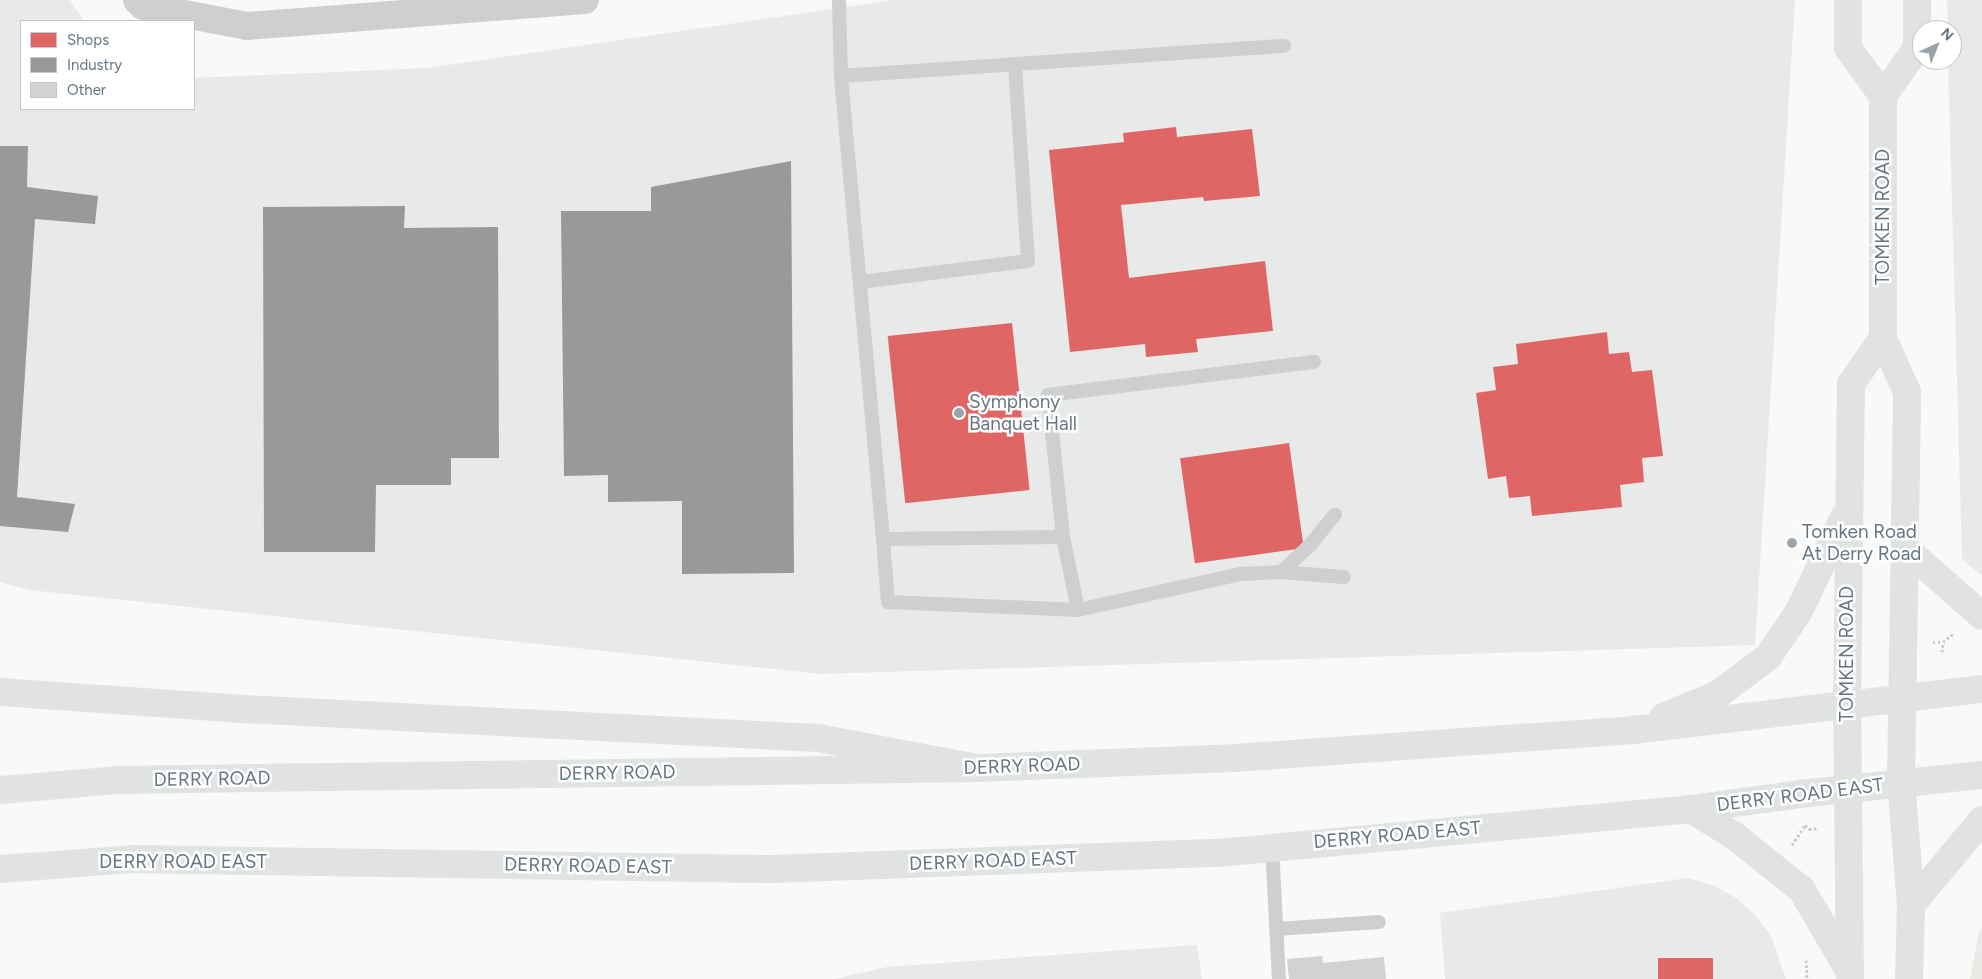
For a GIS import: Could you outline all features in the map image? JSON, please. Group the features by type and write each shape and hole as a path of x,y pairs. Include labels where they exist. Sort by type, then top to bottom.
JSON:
{"main road":[{"path":"1848,0 1848,48 1883,96 1917,48 1917,0"},
{"name":"TOMKEN ROAD","path":"1883,96 1883,338 1907,392 1901,782 1910,905 1909,979"},
{"name":"TOMKEN ROAD","path":"1850,976 1847,706 1851,384 1883,338"},
{"path":"1633,730 1717,696 1768,657 1799,612 1848,508"},
{"path":"1906,549 1982,616"},
{"path":"1633,730 1982,689"},
{"path":"0,692 252,709 818,738 976,768"},
{"name":"DERRY ROAD","path":"0,790 118,780 976,768 1234,758 1633,730"},
{"name":"DERRY ROAD EAST","path":"0,869 132,859 772,869 1218,853 1272,846 1691,809 1901,782 1982,775"},
{"path":"1691,809 1736,837 1802,890 1822,920 1850,976"},
{"path":"1910,905 1982,820"}],"street":[{"path":"137,0 143,6 246,26 585,0"}],"lane":[{"path":"840,0 841,76 888,602 1078,610 1241,574 1281,572 1344,577"},
{"path":"841,76 1284,46"},
{"path":"860,282 1028,261 1015,64"},
{"path":"1078,610 1063,537 1048,395 1314,362"},
{"path":"1281,572 1311,544 1335,514"},
{"path":"883,539 1063,537"},
{"path":"1272,846 1279,979"},
{"path":"1277,928 1379,922"}],"path":[{"path":"1942,652 1943,642"},
{"path":"1788,851 1805,825 1809,829"}],"shaded area":[{"path":"0,0 70,0 83,20 20,20 20,110 195,110 195,78 427,68 894,0 1795,0 1755,645 820,674 29,590 0,582"},
{"path":"1947,0 1982,0 1982,576 1962,559 1948,70 1962,70 1962,20 1948,20"},
{"path":"1688,878 1713,885 1736,898 1755,915 1771,935 1786,979 1445,979 1440,913"},
{"path":"1982,928 1982,979 1970,979 1979,931"},
{"path":"1197,945 1202,979 833,979 887,967"}],"building: Shops":[{"path":"1176,127 1177,137 1252,129 1260,196 1204,201 1203,197 1121,205 1129,278 1265,261 1273,331 1196,339 1198,352 1146,357 1145,344 1070,352 1049,150 1124,142 1123,133"},
{"name":"Symphony Banquet Hall","path":"1012,323 1030,490 905,503 888,336"},
{"path":"1607,332 1609,354 1629,352 1632,372 1652,370 1663,456 1642,458 1644,482 1620,485 1622,507 1532,516 1530,496 1509,498 1506,476 1488,479 1476,393 1496,390 1493,367 1518,364 1516,344"},
{"path":"1289,443 1304,548 1195,563 1180,458"},
{"path":"1658,958 1713,958 1713,979 1658,979"}],"building: Industry":[{"path":"0,146 28,146 27,187 98,196 95,224 35,219 17,497 75,504 68,532 0,526"},
{"path":"791,161 794,573 682,574 682,501 608,502 608,475 564,476 561,211 651,211 651,187"},
{"path":"405,206 404,228 498,227 499,458 451,458 451,485 376,485 375,552 264,552 263,207"}],"building: Other":[{"path":"1322,956 1323,963 1384,957 1386,979 1289,979 1287,959"}],"place":[{"name":"Symphony Banquet Hall","path":"959,413"},
{"name":"Tomken Road At Derry Road","path":"1792,543"}]}
